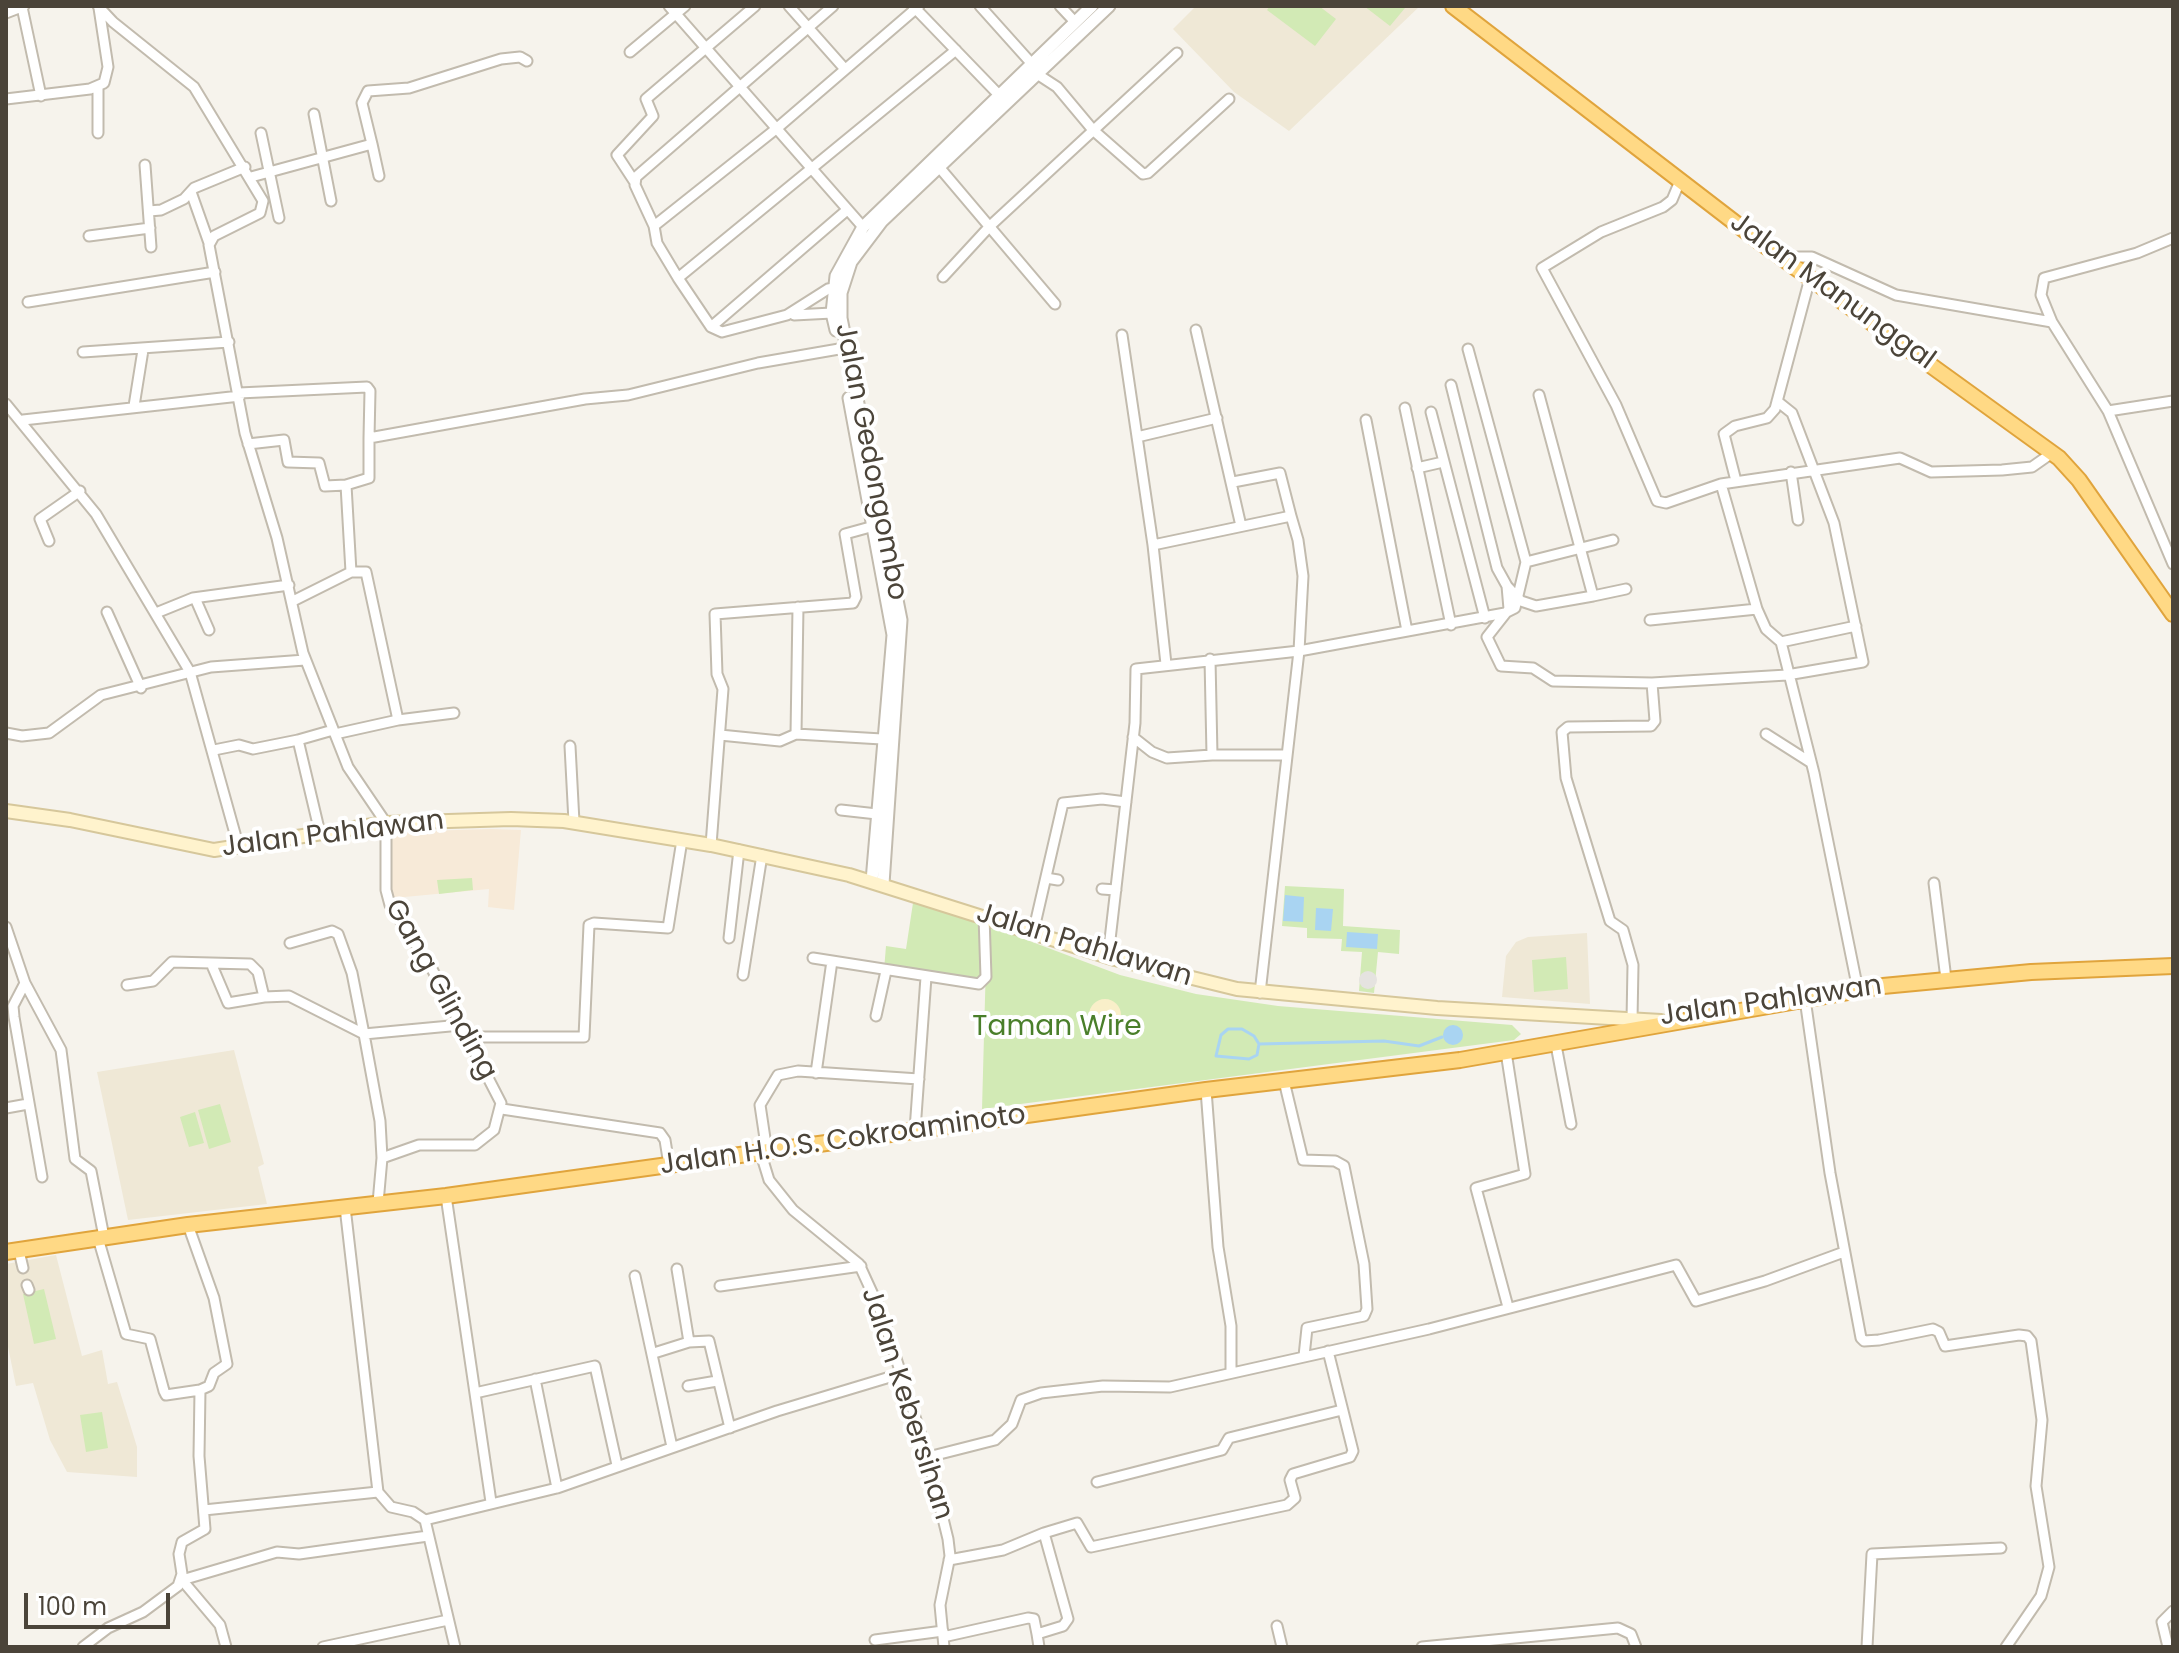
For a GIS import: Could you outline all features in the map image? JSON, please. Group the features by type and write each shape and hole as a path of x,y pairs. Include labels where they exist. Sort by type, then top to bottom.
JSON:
{"highway":[{"name":"Jalan Manunggal","path":"1453,6 1780,256 2052,453 2079,480 2173,614"},
{"name":"Jalan Pahlawan","path":"1678,1020 1858,990 1946,979 2173,966"},
{"name":"Jalan H.O.S. Cokroaminoto","path":"12,1251 188,1225 446,1196 1206,1090 1506,1052 1678,1020"}],"main road":[{"name":"Jalan Pahlawan","path":"6,811 70,820 195,848 239,848 386,823 499,819 574,822 739,850 878,882 1108,957 1260,993 1632,1020 1678,1020"}],"street":[{"path":"6,13 23,6 41,96"},
{"path":"6,99 98,87 106,81 108,70 98,6"},
{"path":"98,6 194,87 263,201 263,211 214,236 209,243"},
{"path":"630,52 672,10 685,6"},
{"path":"755,6 645,100 653,116 617,155 619,164 634,181 654,226 657,243 711,327 727,332 787,315 838,287"},
{"path":"789,6 844,68"},
{"path":"634,181 833,6"},
{"path":"980,6 1033,69 1057,87 1093,130 1136,170 1148,173 1229,99"},
{"path":"1060,6 1075,22"},
{"name":"Jalan Gedongombo","path":"878,882 877,814 893,635 887,573 838,287 864,241 1092,6"},
{"name":"Jalan Gedongombo","path":"878,882 901,634 874,526 832,313 843,258 863,227 999,95 1109,6"},
{"path":"654,226 776,129 916,7 999,95"},
{"path":"672,10 863,227"},
{"path":"678,278 956,50"},
{"path":"943,277 990,226 1177,53"},
{"path":"379,176 362,103 368,91 409,88 501,59 520,57 527,61"},
{"path":"98,87 98,133"},
{"path":"314,114 331,201"},
{"path":"261,133 279,218"},
{"path":"251,177 324,154 372,144"},
{"path":"145,165 151,247"},
{"path":"149,211 161,210 245,167"},
{"path":"939,167 1055,304"},
{"path":"1680,181 1672,200 1663,207 1601,232 1542,268 1616,405 1657,501 1666,503 1736,481 1900,458 1931,472 2002,470 2036,466 2052,453"},
{"path":"191,192 209,243 248,444 289,585 305,660 351,773 386,823"},
{"path":"711,327 847,210"},
{"path":"89,236 150,228"},
{"path":"2173,238 2137,253 2044,278 2041,295 2052,322 2108,411 2173,564"},
{"path":"1780,256 1812,257 1896,295 2052,322"},
{"path":"28,302 215,272"},
{"path":"1736,481 1723,441 1724,434 1735,426 1767,418 1777,401 1810,278"},
{"path":"787,315 832,313"},
{"path":"1196,330 1241,526"},
{"path":"1122,335 1153,545 1166,664"},
{"path":"83,352 229,342"},
{"path":"369,438 585,399 628,395 758,363 839,349"},
{"path":"1108,957 1133,737 1135,670 1299,651 1451,625 1514,609 1526,562 1468,349"},
{"path":"134,406 143,350"},
{"path":"1451,385 1497,568 1518,599 1541,606 1626,589"},
{"path":"23,420 240,394 367,387 370,391 369,478 346,485 325,486 318,462 289,463 284,440 248,444"},
{"path":"1539,395 1593,596"},
{"path":"1507,586 1510,604 1487,640 1497,661 1505,668 1533,668 1553,681 1652,683 1787,675 1863,663 1834,523 1792,413 1777,401"},
{"path":"2108,411 2173,401"},
{"path":"6,404 23,420 38,447 80,491 190,672 239,848"},
{"path":"1405,408 1451,625"},
{"path":"1431,412 1485,618"},
{"path":"1137,437 1217,418"},
{"path":"1366,420 1407,631"},
{"path":"1417,468 1443,462"},
{"path":"1791,472 1798,520"},
{"path":"1233,482 1280,473 1303,576 1299,651 1260,993"},
{"path":"1721,484 1757,609 1766,629 1781,642 1858,990"},
{"path":"346,485 351,572"},
{"path":"49,541 40,519 80,491"},
{"path":"1153,545 1291,516"},
{"path":"711,845 723,689 717,674 715,614 855,602 845,534 874,526"},
{"path":"1526,562 1613,540"},
{"path":"293,601 351,572 363,570 368,576 398,720"},
{"path":"156,613 195,598 244,588 289,585"},
{"path":"195,598 209,630"},
{"path":"796,734 798,607"},
{"path":"1650,620 1757,609"},
{"path":"107,612 141,688"},
{"path":"1781,642 1856,626"},
{"path":"1210,659 1212,755"},
{"path":"7,737 49,733 101,695 141,688 190,672 234,664 305,660"},
{"path":"1632,1020 1633,965 1623,930 1610,921 1566,778 1562,732 1568,727 1651,726 1655,721 1652,683"},
{"path":"214,750 239,745 253,749 398,720 454,713"},
{"path":"720,735 780,741 796,734 882,739"},
{"path":"1766,734 1810,762"},
{"path":"1133,737 1152,752 1167,758 1286,755"},
{"path":"298,740 320,833"},
{"path":"570,746 574,822"},
{"path":"1033,933 1063,803 1102,799 1126,802"},
{"path":"841,810 877,814"},
{"name":"Gang Glinding","path":"382,1158 419,1145 475,1145 494,1130 502,1109 432,969 387,899 386,823"},
{"path":"467,1037 584,1037 589,925 668,928 682,840"},
{"path":"729,938 739,850"},
{"path":"743,975 762,855"},
{"path":"1046,878 1058,880"},
{"path":"1934,883 1946,979"},
{"path":"1102,889 1116,890"},
{"path":"813,958 974,984 985,980 984,916"},
{"path":"6,927 25,983 61,1050 75,1159 91,1171 101,1237 125,1333 129,1337 150,1339 166,1395 209,1386 214,1373 227,1364 214,1298 188,1225"},
{"path":"290,943 332,931 338,934 352,973 380,1121 382,1158 378,1203"},
{"path":"832,961 816,1073 919,1079"},
{"path":"127,985 153,981 172,962 252,965 259,974 264,997"},
{"path":"211,963 228,1003 289,996 364,1034 461,1025"},
{"path":"876,1016 886,971"},
{"path":"915,1130 926,977"},
{"path":"25,983 13,1006 42,1177"},
{"path":"1805,999 1844,1252 1864,1341 1933,1329 1939,1332 1945,1346 2019,1335 2027,1336 2031,1341 2042,1420 2036,1486 2049,1567 2041,1596 2006,1647"},
{"path":"1556,1045 1571,1124"},
{"path":"1506,1052 1525,1174 1476,1188 1508,1307"},
{"name":"Jalan Kebersihan","path":"816,1073 788,1071 778,1075 765,1091 760,1105 769,1180 793,1210 861,1266 881,1312 928,1457 948,1539 949,1560 940,1605 943,1638"},
{"path":"1284,1081 1303,1160 1335,1161 1344,1166 1364,1264 1367,1309 1364,1316 1307,1328 1304,1356"},
{"path":"1206,1090 1218,1247 1231,1326 1231,1371"},
{"path":"6,1108 28,1104"},
{"path":"502,1109 660,1133 665,1140 669,1165"},
{"path":"446,1196 491,1502"},
{"path":"345,1207 378,1492 391,1507 413,1512 425,1520 455,1647"},
{"path":"12,1251 23,1268"},
{"path":"928,1457 1003,1435 1012,1424 1021,1400 1041,1393 1103,1386 1170,1387 1429,1329 1676,1265 1695,1301 1765,1281 1844,1252"},
{"path":"720,1286 861,1266"},
{"path":"677,1269 689,1342"},
{"path":"635,1276 672,1447"},
{"path":"654,1353 689,1342 709,1341 730,1428"},
{"path":"949,1560 1003,1550 1077,1523 1091,1547 1291,1503 1295,1498 1291,1475 1352,1454 1328,1351"},
{"path":"475,1393 595,1366 617,1465"},
{"path":"425,1520 557,1488 617,1465 900,1374"},
{"path":"535,1379 557,1488"},
{"path":"688,1386 717,1381"},
{"path":"200,1390 199,1456 205,1529 181,1546 182,1580 220,1625 226,1647"},
{"path":"1097,1482 1222,1450 1229,1438 1342,1410"},
{"path":"204,1510 378,1492"},
{"path":"1037,1634 1063,1626 1068,1619 1044,1533"},
{"path":"83,1647 108,1628 143,1612 182,1580 214,1567 277,1552 299,1554 428,1536"},
{"path":"1867,1647 1872,1554 2001,1548"},
{"path":"2168,1647 2162,1622 2173,1611"},
{"path":"875,1640 943,1638 1028,1618 1034,1619 1039,1647"},
{"path":"323,1647 448,1620"},
{"path":"1277,1626 1282,1647"},
{"path":"1422,1647 1618,1628 1631,1634 1636,1647"}],"shaded area":[{"path":"1196,6 1420,6 1289,131 1234,92 1173,29"},
{"path":"521,830 514,910 488,907 489,889 394,898 390,885 389,832"},
{"path":"1587,933 1590,1004 1502,997 1506,956 1516,942 1528,937"},
{"path":"1368,971 1377,980 1368,989 1359,980"},
{"path":"234,1050 264,1164 258,1167 267,1204 128,1220 97,1072"},
{"path":"56,1255 82,1356 102,1350 108,1384 117,1382 137,1447 137,1477 67,1472 50,1440 33,1383 16,1386 6,1337 6,1264"}],"green space":[{"path":"1270,6 1319,6 1336,19 1315,46 1267,10"},
{"path":"1364,6 1403,6 1405,8 1390,26"},
{"path":"472,878 473,890 439,894 437,880"},
{"path":"1285,886 1344,889 1343,926 1400,930 1399,954 1378,952 1374,993 1359,991 1362,952 1341,951 1342,939 1307,938 1307,928 1282,926"},
{"path":"913,903 981,923 982,980 884,970 886,946 906,949"},
{"name":"Taman Wire","path":"987,925 1120,975 1196,994 1278,1006 1512,1025 1521,1034 1514,1040 982,1109"},
{"path":"1566,957 1568,989 1534,992 1532,960"},
{"path":"220,1104 231,1142 209,1149 198,1110"},
{"path":"195,1112 204,1143 189,1147 180,1117"},
{"path":"44,1289 56,1339 34,1344 23,1294"},
{"path":"102,1412 108,1448 86,1452 80,1415"}],"sand":[{"path":"1105,999 1116,1004 1121,1015 1116,1026 1105,1031 1094,1026 1089,1015 1094,1004"}],"water":[{"path":"1285,895 1304,897 1303,922 1283,921"},
{"path":"1316,908 1333,909 1331,931 1315,930"},
{"path":"1347,932 1378,934 1377,949 1346,947"},
{"path":"1453,1025 1460,1028 1463,1035 1460,1042 1453,1045 1446,1042 1443,1035 1446,1028"}],"waterway":[{"path":"1228,1029 1242,1029 1254,1036 1259,1044 1257,1055 1249,1059 1216,1056 1221,1035 1228,1029"},
{"path":"1259,1044 1384,1041 1419,1046 1442,1037"}]}
